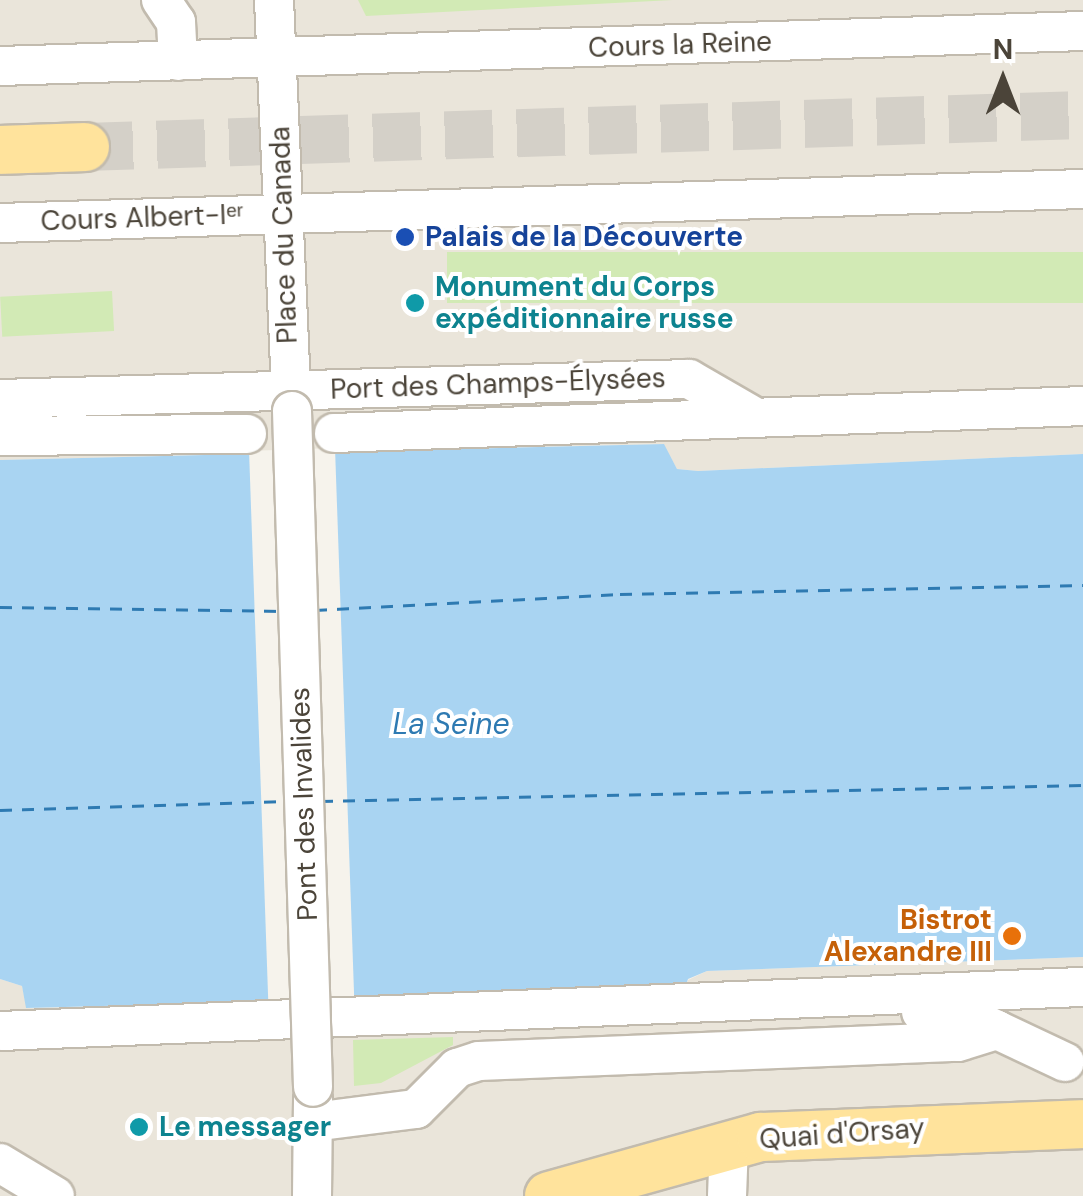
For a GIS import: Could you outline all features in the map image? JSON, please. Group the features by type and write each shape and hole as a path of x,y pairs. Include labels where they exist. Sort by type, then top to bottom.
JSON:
{"main road":[{"path":"0,150 85,147"},
{"name":"Quai d'Orsay","path":"549,1196 729,1145 796,1133 1083,1124"}],"street":[{"path":"162,0 176,22 178,61"},
{"name":"Place du Canada","path":"274,0 291,400"},
{"name":"Cours la Reine","path":"276,58 1083,31"},
{"path":"0,66 276,58"},
{"path":"284,212 1083,189"},
{"name":"Cours Albert-Iᵉʳ","path":"0,223 284,212"},
{"name":"Port des Champs-Élysées","path":"0,399 291,400 689,379 755,417"},
{"name":"Pont des Invalides","path":"291,400 313,1104 312,1196"},
{"name":"Port des Champs-Élysées","path":"334,433 1083,406"},
{"path":"0,436 247,434"},
{"path":"0,1031 850,1000 1083,986"},
{"path":"850,1000 896,1012 964,1014 1065,1062"},
{"path":"313,1104 361,1121 416,1109 458,1068 479,1060 958,1042 996,1030"},
{"path":"727,1196 729,1145"},
{"path":"0,1163 56,1196"}],"shaded area":[{"path":"0,0 1083,0 1083,454 698,471 677,469 663,444 0,460"},
{"path":"1083,957 1083,1196 0,1196 0,979 22,986 27,1008 684,991 688,980 707,971"}],"green space":[{"path":"358,0 673,0 366,16"},
{"path":"447,252 1083,252 1083,303 447,303"},
{"path":"112,291 114,331 2,337 0,297"},
{"path":"453,1037 453,1045 381,1083 354,1086 353,1040"}],"water":[{"name":"La Seine","path":"664,444 677,469 698,471 1083,454 1083,957 707,971 688,979 684,991 26,1008 22,986 0,979 0,460"}],"pier":[{"path":"335,448 354,1006 269,1009 249,451"}],"ferry route":[{"path":"315,610 620,594 1083,585"},
{"path":"0,607 282,611"},
{"path":"321,801 1083,785"},
{"path":"0,810 288,801"}],"tunnel":[{"path":"85,147 1083,115"}],"place":[{"name":"Palais de la Découverte","path":"405,237"},
{"name":"Monument du Corps expéditionnaire russe","path":"415,303"},
{"name":"Bistrot Alexandre III","path":"1012,936"},
{"name":"Le messager","path":"139,1127"}]}
